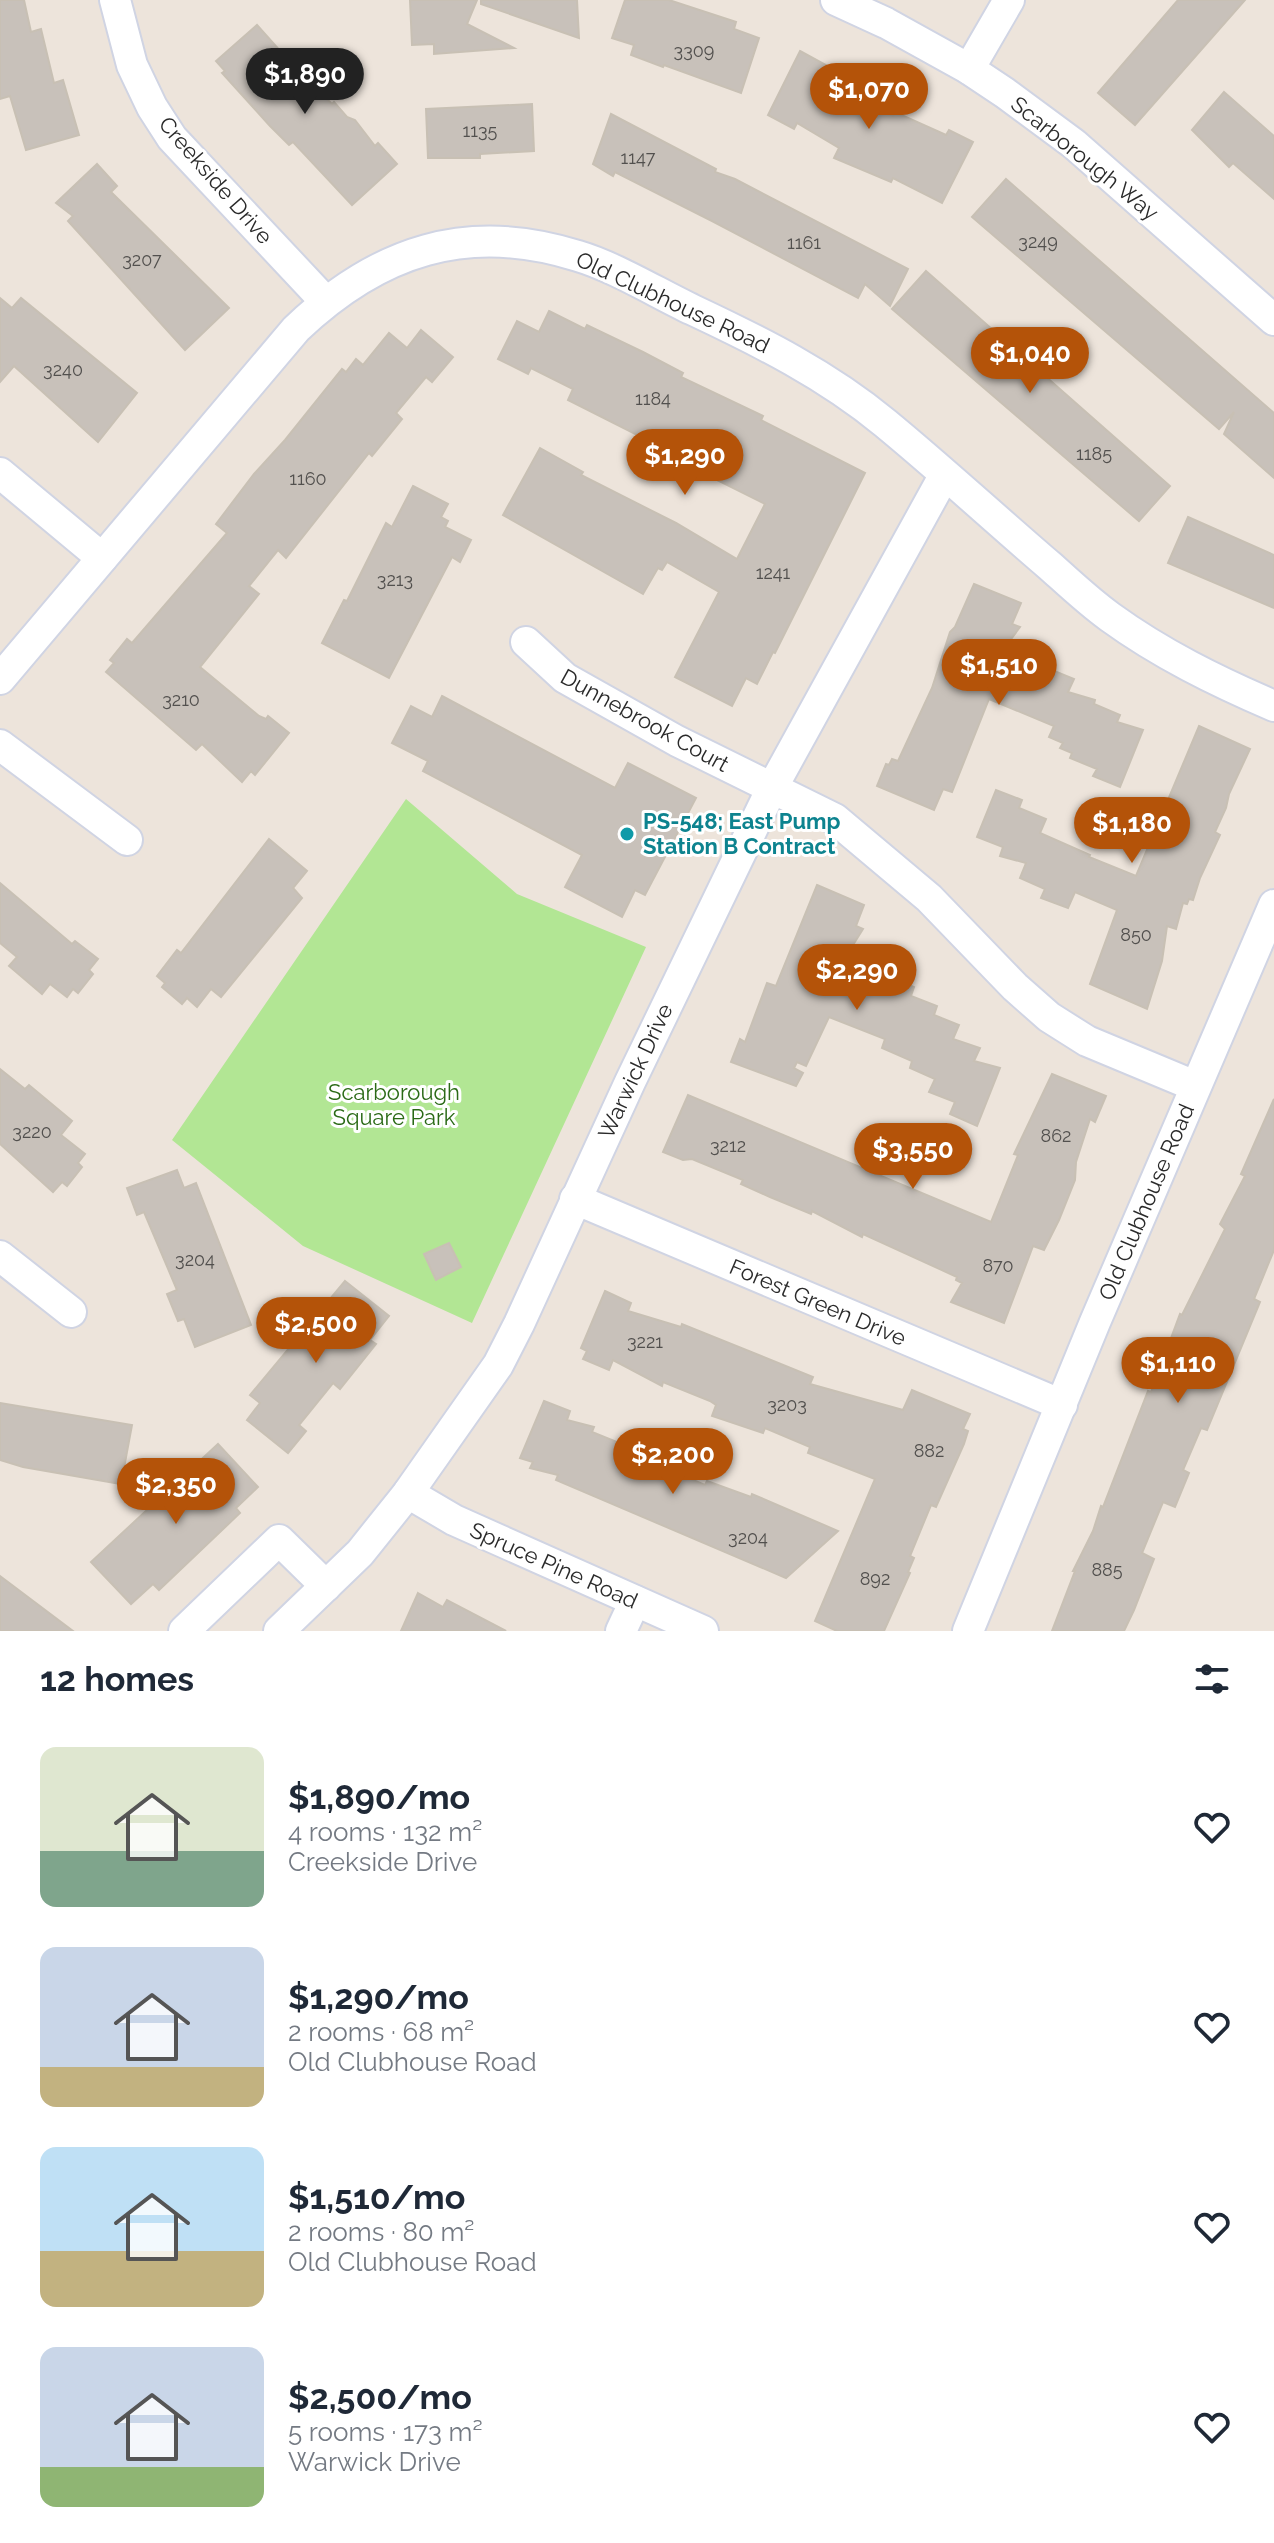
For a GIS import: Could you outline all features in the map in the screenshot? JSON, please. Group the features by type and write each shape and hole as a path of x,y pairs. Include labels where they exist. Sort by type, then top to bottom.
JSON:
{"street":[{"name":"Creekside Drive","path":"115,0 132,65 152,107 172,138 325,301"},
{"name":"Scarborough Way","path":"836,0 886,23 969,69 1074,144 1274,320"},
{"path":"969,69 1009,0"},
{"name":"Old Clubhouse Road","path":"0,679 296,329 325,301 371,271 411,254 453,244 496,241 539,246 581,257 772,348 837,387 873,414 1108,616 1162,652 1208,677 1274,706"},
{"path":"0,473 102,558"},
{"name":"Warwick Drive","path":"279,1631 360,1553 408,1493 498,1365 772,788 944,476"},
{"name":"Dunnebrook Court","path":"526,642 565,678 677,741 835,819 929,898 1015,987 1049,1017 1087,1041 1195,1086"},
{"path":"0,745 127,840"},
{"name":"Old Clubhouse Road","path":"968,1631 1195,1086 1274,905"},
{"name":"Forest Green Drive","path":"575,1199 1062,1405"},
{"path":"0,1256 71,1312"},
{"name":"Spruce Pine Road","path":"408,1493 454,1520 703,1631"},
{"path":"184,1631 279,1540 326,1586"},
{"path":"621,1631 635,1601"}],"green space":[{"name":"Scarborough Square Park","path":"406,799 517,894 646,947 472,1323 303,1246 172,1140"}],"building":[{"path":"0,0 24,0 31,32 41,29 54,83 63,80 79,135 26,150 10,96 0,99"},
{"path":"410,0 477,0 467,24 514,48 434,54 434,44 412,45"},
{"path":"481,0 577,0 579,38 481,4"},
{"path":"625,0 669,0 736,22 734,29 759,38 741,93 631,55 634,45 612,38"},
{"path":"1178,0 1245,0 1135,125 1098,93"},
{"path":"257,25 298,71 347,117 355,120 375,146 378,143 397,164 352,205 293,142 289,145 270,126 222,73 225,71 216,61"},
{"path":"800,51 849,81 845,88 893,116 895,112 946,135 949,130 973,142 942,203 893,178 891,182 834,158 839,148 797,123 794,129 768,115"},
{"path":"1224,92 1274,136 1274,199 1233,163 1229,167 1192,130"},
{"path":"532,104 534,151 480,154 480,158 428,158 426,109"},
{"path":"611,114 716,169 715,172 735,179 908,269 890,306 865,284 858,298 712,221 593,164"},
{"path":"97,164 117,186 111,192 229,308 185,350 68,221 73,216 56,203"},
{"path":"1006,179 1274,413 1274,478 1224,434 1234,412 1219,429 972,217"},
{"path":"926,271 1170,486 1139,521 892,309"},
{"path":"0,298 12,308 21,298 137,393 98,442 14,366 0,382"},
{"path":"549,311 643,352 683,373 681,377 763,416 761,420 865,473 775,653 757,684 746,678 732,706 675,677 719,592 667,562 662,570 658,568 643,594 503,515 540,448 583,472 581,475 676,523 737,559 765,504 685,464 687,460 568,400 573,389 531,368 528,374 498,359 517,321 539,332"},
{"path":"421,330 453,357 432,382 426,377 396,413 402,419 372,456 369,453 286,558 278,550 249,586 259,594 200,667 259,716 266,719 268,716 289,733 255,775 251,771 242,782 202,744 196,750 106,672 114,663 110,660 127,639 132,643 227,533 216,524 342,369 346,372 356,359 363,365 389,333 407,348"},
{"path":"413,486 448,504 441,517 448,521 445,527 471,540 460,562 452,557 389,678 322,643 386,523 392,527"},
{"path":"1188,517 1274,555 1274,608 1168,563"},
{"path":"974,584 1021,603 1012,624 1020,627 1003,650 1074,679 1068,692 1095,700 1094,704 1120,715 1117,722 1143,730 1120,787 1093,776 1097,769 1070,758 1072,753 1060,748 1063,743 1049,737 1054,726 989,699 952,792 943,789 934,810 877,786 886,764 889,765 892,759 898,761 932,688 950,632"},
{"path":"442,696 615,788 628,763 696,798 645,895 635,890 622,917 565,887 582,855 423,771 428,761 392,743 411,706 432,717"},
{"path":"1199,726 1250,749 1229,794 1215,832 1220,835 1193,900 1183,903 1176,929 1167,926 1162,961 1147,1009 1090,984 1117,910 1075,892 1068,908 1041,898 1045,889 1020,878 1026,863 1000,856 1003,847 977,837 996,790 1022,800 1019,808 1046,819 1040,833 1136,876"},
{"path":"269,839 307,871 293,888 302,898 221,997 211,989 197,1007 187,998 182,1004 162,987 165,983 157,976 177,950 181,953"},
{"path":"0,883 72,944 75,941 98,959 89,970 93,974 78,993 73,989 67,997 50,984 42,994 9,966 17,957 0,943"},
{"path":"817,885 864,905 856,926 863,929 848,953 852,954 850,958 910,982 909,985 914,987 911,996 937,1006 934,1015 959,1025 953,1039 980,1048 974,1061 1000,1068 977,1126 950,1114 955,1102 929,1092 935,1079 910,1068 912,1061 882,1048 885,1039 829,1017 806,1066 797,1062 794,1068 803,1073 796,1086 731,1062 740,1039 745,1042 767,983 776,986"},
{"path":"0,1069 25,1089 29,1085 72,1121 61,1135 85,1154 78,1163 82,1167 67,1186 62,1182 53,1192 0,1144"},
{"path":"1052,1074 1106,1096 1095,1122 1090,1119 1076,1162 1075,1180 1059,1220 1044,1250 1033,1246 1004,1323 951,1302 962,1283 956,1280 957,1277 863,1234 862,1237 812,1211 811,1214 741,1184 743,1180 692,1159 683,1160 663,1152 688,1095 991,1222 1018,1155 1014,1154"},
{"path":"1274,1099 1274,1250 1254,1299 1260,1302 1207,1430 1201,1428 1183,1470 1189,1473 1175,1507 1163,1502 1142,1553 1154,1559 1134,1610 1124,1631 1052,1631 1073,1571 1103,1507 1148,1391 1151,1392 1180,1314 1225,1229 1220,1224 1245,1176 1241,1174"},
{"path":"177,1170 184,1188 196,1183 251,1325 195,1347 184,1319 178,1321 167,1294 177,1290 144,1212 137,1215 127,1188"},
{"path":"449,1243 461,1267 436,1280 424,1254"},
{"path":"345,1281 389,1316 370,1340 376,1344 340,1389 333,1383 299,1425 306,1431 288,1453 247,1420 260,1403 250,1395"},
{"path":"605,1291 631,1303 628,1311 681,1327 682,1324 813,1377 810,1384 903,1410 912,1390 970,1414 963,1429 968,1431 964,1444 936,1507 931,1505 910,1556 914,1558 910,1573 884,1631 837,1631 815,1621 875,1479 808,1453 810,1447 765,1428 763,1433 712,1416 716,1405 710,1401 663,1382 662,1386 613,1360 609,1370 583,1359 587,1351 581,1348"},
{"path":"544,1401 570,1411 567,1420 594,1427 592,1432 617,1442 615,1447 705,1485 707,1481 751,1497 752,1494 838,1531 786,1578 556,1480 558,1475 530,1468 533,1462 520,1458"},
{"path":"0,1403 132,1425 121,1484 0,1460"},
{"path":"218,1444 258,1487 236,1508 240,1513 159,1590 153,1584 131,1604 91,1562"},
{"path":"0,1576 73,1631 0,1631"},
{"path":"418,1593 443,1607 447,1600 506,1631 401,1631"}],"place":[{"name":"PS-548; East Pump Station B Contract","path":"627,834"}]}
